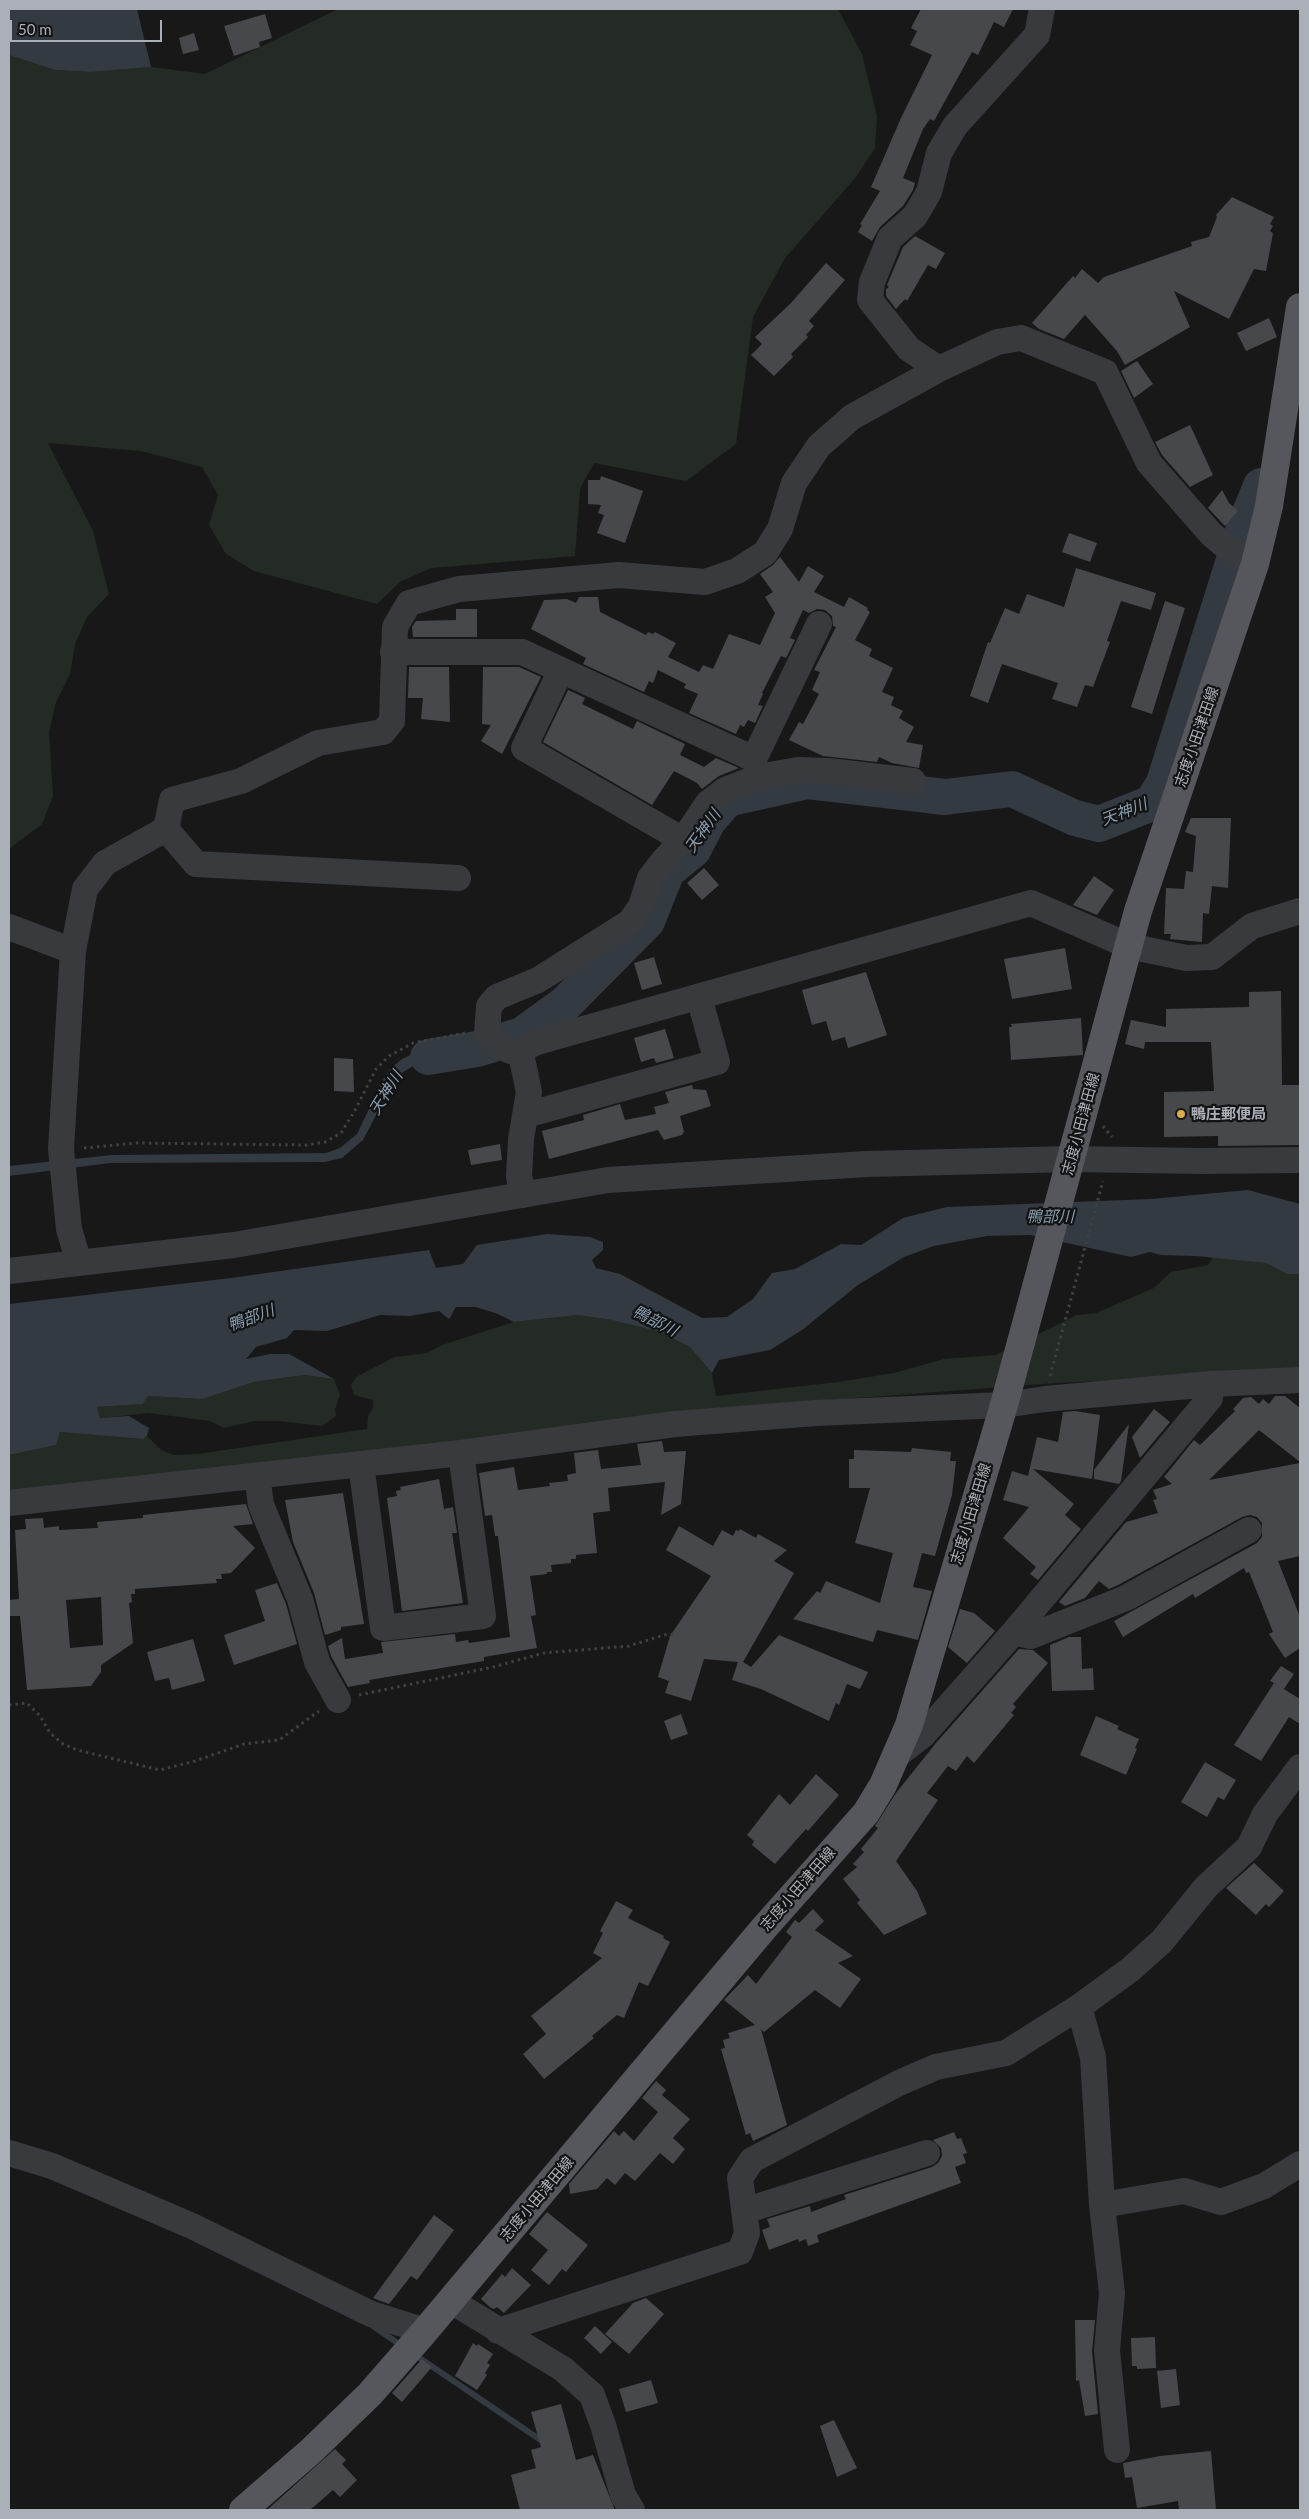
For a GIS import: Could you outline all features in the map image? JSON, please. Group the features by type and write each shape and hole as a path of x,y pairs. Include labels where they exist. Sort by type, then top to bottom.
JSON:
{"main road":[{"name":"志度小田津田線","path":"243,2510 318,2445 370,2394 426,2331 764,1928 866,1813 883,1785 909,1724 1006,1400 1138,911 1242,557 1269,506 1300,307"}],"street":[{"path":"939,369 909,349 870,300 872,282 890,238 915,216 928,192 939,153 955,126 1037,35 1042,9"},
{"path":"79,1263 69,1228 61,1158 73,951 85,889 105,863 166,829 172,800 241,781 318,743 383,732 392,721 395,627 409,603 459,589 620,574 705,582 737,571 765,552 780,528 794,483 819,446 852,417 939,369 997,342 1021,338 1105,372 1149,463 1212,534 1242,557"},
{"path":"523,1195 519,1176 521,1139 529,1092 489,1006 497,997 538,980 630,922 642,906 650,878 683,840 708,803 756,768 819,624"},
{"path":"393,652 522,652 756,768 829,771 913,781"},
{"path":"560,670 524,748 683,840"},
{"path":"166,829 196,864 458,878"},
{"path":"509,1050 702,1005 1031,903 1129,946 1186,958 1212,957 1252,926 1300,911"},
{"path":"9,927 73,951"},
{"path":"526,1115 717,1062 702,1005"},
{"path":"9,1271 234,1245 608,1180 704,1172 867,1164 1069,1169 1202,1162 1300,1160"},
{"path":"9,1503 461,1453 675,1424 826,1412 1045,1399 1211,1384 1300,1380"},
{"path":"897,1755 923,1735 1014,1632 1210,1398 1211,1384"},
{"path":"361,1464 383,1628 483,1616 461,1453"},
{"path":"257,1476 261,1505 300,1599 317,1662 338,1700"},
{"path":"1014,1632 1031,1636 1126,1598 1249,1530"},
{"path":"498,2331 740,2252 747,2233 740,2178 752,2160 899,2083 936,2067 1006,2053 1079,2007 1131,1969 1162,1941 1206,1887 1250,1847 1265,1814 1300,1767"},
{"path":"1079,2007 1093,2057 1102,2205 1112,2293 1107,2350 1118,2450"},
{"path":"9,2153 52,2166 192,2226 371,2314 426,2331"},
{"path":"744,2211 927,2153"},
{"path":"1102,2205 1184,2191 1221,2202 1264,2186 1300,2164"},
{"path":"451,2301 498,2331 563,2368 592,2395 603,2425 623,2496 632,2510"}],"path":[{"path":"61,1158 137,1143 307,1145 325,1142 341,1133 376,1069 389,1056 413,1043 509,1050"},
{"path":"1048,1381 1104,1177"}],"shaded area":[{"path":"338,9 838,9 862,54 877,116 875,148 856,177 785,258 753,317 736,444 686,481 594,463 580,489 575,556 431,568 400,582 377,604 254,571 226,554 209,525 218,495 202,467 141,451 48,443 93,531 109,594 87,617 75,644 70,674 56,702 49,732 53,796 42,824 9,849 9,55 55,70 91,72 151,67 205,74"},
{"path":"1213,1257 1266,1263 1287,1274 1300,1274 1300,1371 1056,1383 819,1401 9,1496 9,1455 55,1445 60,1432 143,1439 147,1436 161,1450 174,1455 198,1454 367,1429 368,1416 373,1408 373,1400 354,1395 351,1385 356,1377 395,1357 427,1353 442,1345 514,1322 578,1315 613,1320 660,1332 690,1347 712,1373 716,1396 838,1382 894,1373 944,1359 996,1355 1077,1315 1096,1313 1154,1288 1171,1272 1208,1265"},
{"path":"305,1375 334,1379 340,1395 335,1409 336,1416 322,1426 279,1421 254,1421 224,1428 210,1421 149,1413 100,1418 96,1407 143,1404 148,1396 203,1399 254,1382"}],"water":[{"path":"9,9 137,9 151,67 91,72 55,70 9,55"},
{"path":"474,1041 477,1053 418,1063 400,1074 392,1085 363,1140 342,1158 325,1162 110,1163 9,1176 9,1166 112,1155 326,1153 340,1148 357,1134 383,1080 390,1069 402,1059 419,1051"},
{"name":"鴨部川","path":"1248,1190 1300,1204 1300,1274 1287,1274 1266,1263 1196,1256 1160,1255 1150,1252 1131,1257 1030,1235 987,1236 934,1246 904,1257 858,1285 802,1330 770,1350 719,1360 712,1373 690,1347 660,1332 612,1320 578,1315 514,1322 498,1314 476,1307 456,1307 449,1319 439,1311 410,1316 380,1315 327,1331 294,1330 287,1338 256,1347 246,1359 270,1354 289,1354 334,1379 305,1375 254,1382 203,1399 148,1396 143,1404 97,1407 100,1418 129,1416 149,1428 147,1436 143,1439 60,1432 56,1445 9,1455 9,1304 231,1278 429,1250 436,1268 463,1264 477,1245 547,1234 590,1237 603,1242 603,1250 592,1260 596,1268 620,1274 702,1318 727,1317 753,1299 772,1273 795,1269 841,1244 861,1245 903,1218 947,1207 1151,1199"}],"building":[{"path":"921,9 1013,9 1004,27 994,22 978,55 972,52 934,121 930,119 923,129 903,178 915,183 913,190 903,206 880,227 872,241 858,232 862,225 860,224 880,191 871,187 901,118 932,55 910,45 917,31 911,28"},
{"path":"265,14 272,38 259,42 260,47 234,56 224,26"},
{"path":"194,33 199,50 183,54 179,38"},
{"path":"1232,197 1274,217 1270,224 1273,226 1270,231 1273,233 1266,271 1254,269 1229,319 1174,291 1190,327 1125,365 1117,351 1085,315 1064,339 1039,329 1032,323 1073,276 1075,278 1082,269 1098,283 1104,277 1192,246 1191,242 1209,237 1217,217 1216,215"},
{"path":"915,236 945,253 936,269 928,265 907,301 905,299 896,309 886,296 886,289 889,287 887,285 903,247"},
{"path":"826,263 845,280 809,321 814,326 806,335 808,337 791,354 793,357 774,376 751,355 762,344 755,337 791,303"},
{"path":"1269,318 1277,337 1246,351 1237,333"},
{"path":"1137,361 1153,384 1134,398 1121,371"},
{"path":"1190,425 1213,475 1190,487 1162,455 1155,442"},
{"path":"601,476 643,491 625,543 597,533 604,515 598,513 601,505 588,504 588,480 600,480"},
{"path":"1222,490 1229,503 1238,511 1225,526 1208,508"},
{"path":"1069,533 1097,543 1090,562 1062,552"},
{"path":"780,557 799,582 808,566 824,576 814,592 844,607 849,597 868,608 867,610 870,612 855,640 872,649 869,656 893,668 882,692 894,697 891,705 903,711 899,718 914,727 906,742 923,745 919,768 892,763 879,757 877,762 823,756 789,740 799,722 803,724 819,694 812,690 820,672 814,670 836,627 833,626 832,616 825,610 817,609 809,613 803,610 790,638 795,640 786,658 781,656 762,693 758,705 763,706 755,723 748,720 744,727 740,725 736,734 689,713 698,694 684,688 686,684 658,670 653,683 649,681 644,692 583,664 586,658 531,629 544,600 567,599 576,603 579,597 598,597 600,612 646,635 648,632 653,634 655,632 676,643 668,657 699,672 703,665 713,669 729,634 760,645 775,613 765,597 773,592 760,574 773,565"},
{"path":"1076,568 1156,593 1151,610 1121,601 1107,641 1110,642 1093,687 1085,685 1077,707 1052,699 1058,683 1002,664 988,703 970,696 988,642 990,643 1005,608 1019,614 1027,594 1064,607"},
{"path":"1165,601 1185,608 1152,714 1131,707"},
{"path":"456,609 477,609 477,637 413,637 412,627 416,621 456,620"},
{"path":"409,667 449,667 450,722 421,719 423,698 408,698"},
{"path":"483,667 519,667 541,677 502,754 481,741 491,725 482,724"},
{"path":"568,690 585,698 582,704 633,729 637,721 685,744 680,755 704,767 716,758 739,768 719,776 702,789 697,783 674,771 652,805 543,742"},
{"path":"1191,818 1231,818 1228,888 1212,886 1209,914 1203,913 1202,942 1170,939 1171,934 1164,934 1166,888 1184,889 1186,871 1193,872 1196,836 1185,832"},
{"path":"704,868 719,885 702,900 687,883"},
{"path":"1094,876 1114,890 1097,915 1073,905"},
{"path":"1065,948 1072,989 1012,999 1004,959"},
{"path":"654,957 662,984 642,990 634,963"},
{"path":"866,972 887,1035 848,1048 845,1037 832,1041 826,1021 812,1025 802,990"},
{"path":"1281,991 1282,1085 1300,1085 1300,1145 1218,1146 1218,1136 1164,1137 1164,1092 1214,1091 1211,1042 1145,1042 1144,1049 1125,1044 1131,1020 1166,1027 1166,1009 1249,1007 1249,992"},
{"path":"1081,1018 1083,1055 1011,1060 1009,1027 1012,1027 1011,1024"},
{"path":"665,1029 674,1058 656,1063 654,1058 641,1062 634,1038"},
{"path":"334,1058 353,1059 354,1092 334,1091"},
{"path":"692,1085 693,1089 706,1090 711,1106 680,1116 684,1132 682,1135 664,1140 658,1130 549,1159 542,1131 584,1120 583,1115 620,1104 625,1120 656,1114 654,1107 669,1103 665,1092"},
{"path":"500,1144 502,1160 471,1165 468,1150"},
{"path":"1275,1396 1285,1396 1300,1408 1300,1462 1259,1430 1209,1480 1300,1463 1300,1556 1278,1561 1300,1617 1300,1648 1285,1658 1269,1634 1273,1632 1249,1572 1246,1573 1244,1568 1195,1598 1193,1594 1123,1637 1114,1621 1257,1543 1262,1537 1262,1523 1257,1517 1250,1515 1242,1517 1120,1584 1109,1589 1099,1581 1085,1598 1065,1606 1059,1602 1126,1522 1158,1513 1153,1500 1157,1499 1153,1490 1172,1484 1164,1477 1194,1440 1200,1445 1235,1411 1233,1409 1243,1398 1251,1397 1259,1404 1263,1399 1269,1404"},
{"path":"1154,1409 1170,1422 1140,1458 1132,1437"},
{"path":"1075,1411 1100,1415 1092,1479 1033,1469 1074,1504 1065,1515 1081,1529 1038,1580 1030,1574 1036,1567 1003,1538 1029,1507 1003,1500 1012,1471 1028,1476 1037,1437 1058,1442 1063,1412"},
{"path":"1129,1424 1121,1481 1119,1484 1094,1479 1094,1470"},
{"path":"662,1441 664,1452 686,1451 681,1504 661,1515 665,1482 608,1488 610,1511 593,1513 597,1553 576,1555 576,1559 571,1559 571,1563 551,1565 552,1572 530,1576 536,1615 531,1616 537,1648 484,1657 484,1661 369,1680 370,1683 348,1687 331,1656 328,1646 342,1638 345,1659 383,1653 381,1642 455,1634 456,1642 468,1640 469,1643 510,1637 498,1536 495,1536 492,1515 485,1516 479,1473 514,1467 518,1490 550,1486 549,1483 568,1481 567,1475 576,1473 574,1453 598,1450 601,1469 641,1465 637,1444"},
{"path":"912,1448 951,1452 950,1461 956,1461 952,1495 935,1556 922,1553 913,1587 932,1591 918,1640 877,1630 873,1642 793,1619 817,1591 820,1593 826,1581 880,1603 893,1553 855,1543 870,1488 849,1488 849,1459 854,1459 854,1450 911,1452"},
{"path":"439,1479 444,1509 453,1507 457,1533 452,1533 463,1603 402,1611 387,1498 397,1496 396,1491 401,1490 400,1487"},
{"path":"343,1493 364,1624 341,1627 341,1630 325,1635 314,1593 293,1542 285,1500"},
{"path":"246,1504 253,1524 233,1526 255,1548 231,1573 221,1574 222,1579 216,1579 217,1583 135,1589 135,1594 131,1594 132,1602 129,1603 133,1643 101,1665 101,1672 91,1686 27,1690 20,1616 9,1616 9,1600 19,1599 15,1530 26,1529 25,1519 43,1518 44,1528 59,1526 59,1530 98,1528 97,1522 143,1518 143,1515","holes":["101,1597 103,1645 70,1648 66,1600"]},
{"path":"679,1526 713,1546 722,1530 733,1536 736,1530 739,1531 740,1529 756,1538 758,1534 787,1550 774,1561 794,1573 743,1662 751,1667 779,1635 868,1672 860,1689 847,1684 839,1705 836,1703 829,1721 761,1689 732,1680 738,1662 704,1659 691,1701 665,1693 669,1681 658,1677 670,1636 711,1576 666,1550"},
{"path":"277,1583 286,1604 297,1644 234,1665 224,1635 265,1621 255,1590"},
{"path":"960,1609 974,1613 995,1631 967,1663 948,1647"},
{"path":"1069,1637 1081,1637 1082,1669 1093,1668 1094,1690 1052,1691 1050,1645"},
{"path":"193,1639 205,1681 172,1690 169,1678 155,1681 147,1652"},
{"path":"1019,1649 1033,1650 1048,1663 1013,1704 1016,1707 1011,1713 1014,1715 974,1763 967,1756 956,1771 948,1766 927,1793 938,1800 896,1861 917,1891 927,1914 884,1935 857,1903 860,1900 843,1879 857,1867 853,1864 864,1852 861,1849 878,1828 875,1826 896,1793 936,1743"},
{"path":"1281,1666 1294,1674 1284,1689 1270,1681"},
{"path":"1274,1683 1300,1699 1300,1724 1289,1717 1261,1761 1234,1745"},
{"path":"681,1714 688,1734 671,1740 664,1721"},
{"path":"1096,1716 1119,1726 1117,1729 1139,1739 1135,1748 1137,1749 1126,1775 1080,1755"},
{"path":"1205,1762 1236,1780 1224,1800 1218,1797 1207,1817 1181,1802"},
{"path":"816,1774 839,1795 808,1831 806,1829 775,1864 752,1845 754,1841 747,1835 779,1794 790,1805"},
{"path":"1254,1863 1284,1891 1269,1907 1266,1904 1256,1915 1226,1888"},
{"path":"616,1901 633,1910 628,1918 664,1936 663,1938 670,1942 648,1986 639,1982 624,2018 617,2015 592,2036 594,2038 544,2079 523,2054 546,2034 531,2016 602,1958 593,1953 603,1933 600,1931"},
{"path":"813,1909 824,1921 815,1930 853,1956 838,1963 861,1979 840,2008 815,1990 764,2032 761,2029 787,2125 753,2141 750,2133 746,2135 721,2049 725,2048 723,2040 730,2038 728,2033 755,2025 724,2000 748,1975 756,1984 792,1937 786,1932 795,1920 799,1923"},
{"path":"656,2081 666,2090 662,2095 690,2119 673,2138 685,2149 673,2164 660,2153 635,2181 625,2173 615,2185 607,2178 597,2189 570,2194 569,2184 614,2131 619,2136 624,2131 634,2141 658,2112 642,2098"},
{"path":"954,2132 957,2139 961,2138 967,2153 963,2154 966,2163 955,2167 961,2183 817,2235 819,2242 808,2246 806,2239 799,2242 798,2239 769,2250 762,2230 770,2227 767,2219 810,2206 811,2212 846,2199 844,2195 932,2167 938,2163 942,2156 941,2148 933,2140"},
{"path":"547,2212 588,2245 566,2272 562,2269 549,2285 531,2270 548,2250 529,2234"},
{"path":"434,2215 454,2230 417,2280 411,2276 389,2304 373,2298"},
{"path":"512,2268 531,2285 504,2313 497,2307 491,2308 481,2299 502,2274 505,2277"},
{"path":"646,2298 664,2314 629,2354 605,2334 633,2303"},
{"path":"1075,2320 1095,2320 1092,2351 1098,2414 1085,2416 1079,2380 1076,2381"},
{"path":"595,2326 612,2342 601,2354 584,2338"},
{"path":"1155,2337 1156,2368 1137,2369 1137,2366 1132,2366 1131,2338"},
{"path":"473,2343 477,2346 478,2344 493,2354 487,2363 490,2365 485,2373 487,2375 477,2390 455,2376"},
{"path":"422,2359 432,2367 402,2402 392,2393"},
{"path":"1176,2369 1180,2405 1161,2408 1157,2371"},
{"path":"651,2380 658,2403 626,2412 619,2389"},
{"path":"561,2404 576,2460 593,2455 615,2510 520,2510 511,2475 536,2468 531,2450 541,2447 531,2412"},
{"path":"834,2420 857,2468 837,2477 820,2426"},
{"path":"335,2449 346,2460 342,2464 357,2480 340,2497 333,2490 310,2510 267,2510"},
{"path":"1211,2451 1216,2510 1179,2510 1178,2501 1137,2508 1132,2477 1125,2478 1123,2463 1160,2456"}],"waterway":[{"name":"天神川","path":"428,1057 477,1049 522,1035 566,1003 647,921 667,871 693,850 708,821 727,799 808,781 945,797 1012,789 1075,818 1099,824 1152,803 1164,783 1245,525 1261,486"},
{"path":"373,2326 402,2346"},
{"path":"421,2359 545,2443"}],"place":[{"name":"鴨庄郵便局","path":"1181,1114"}]}
